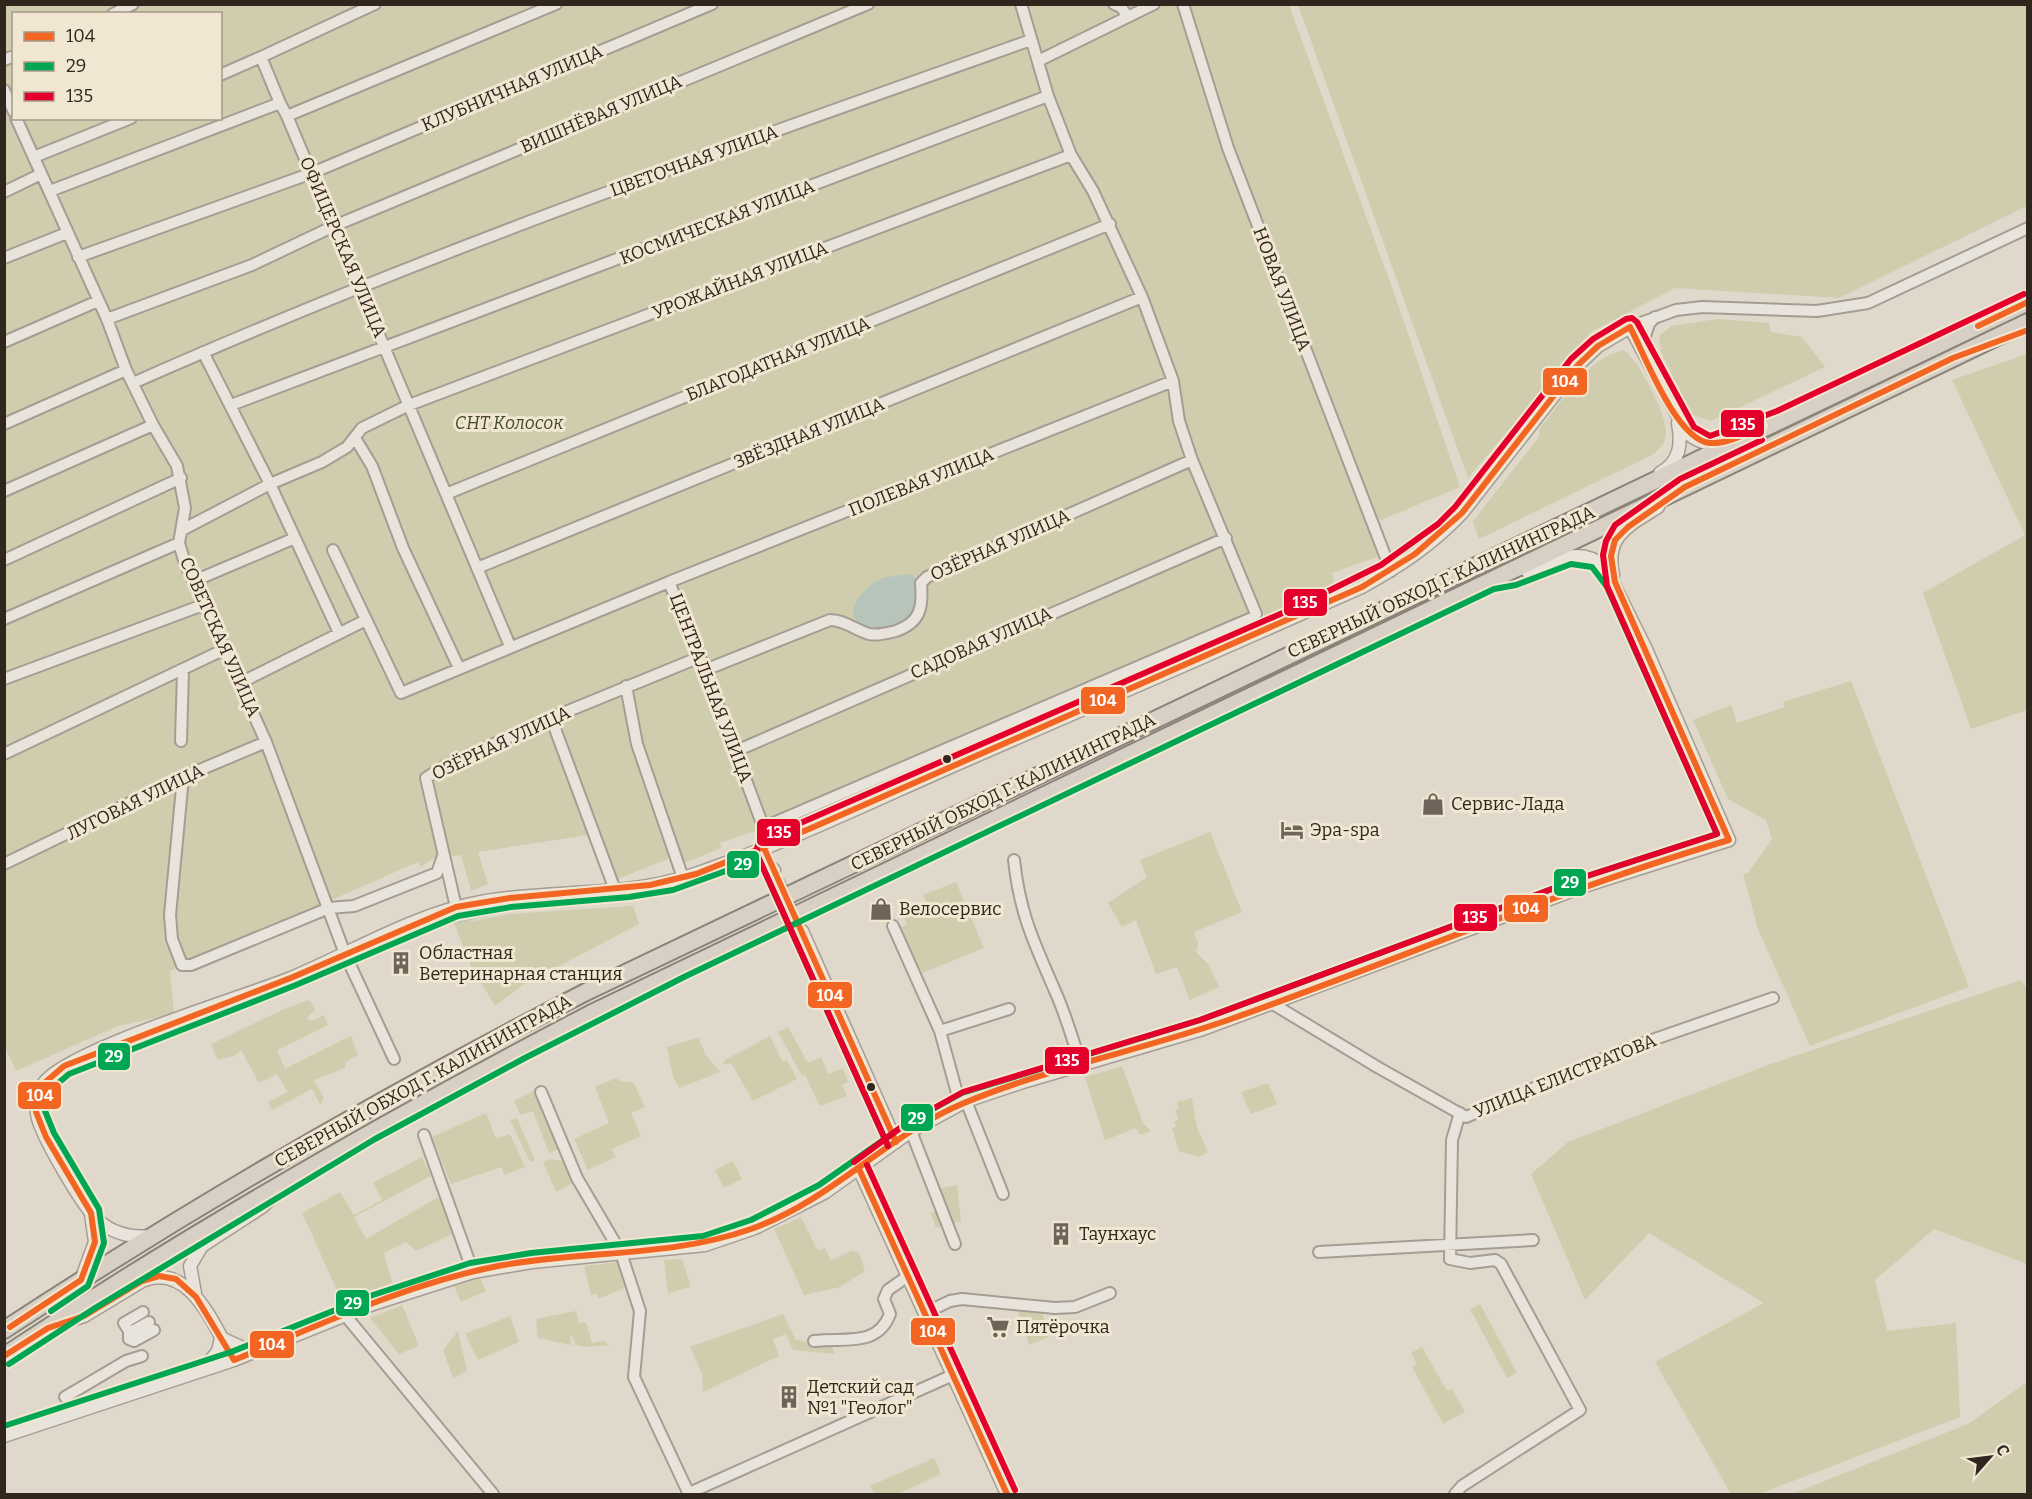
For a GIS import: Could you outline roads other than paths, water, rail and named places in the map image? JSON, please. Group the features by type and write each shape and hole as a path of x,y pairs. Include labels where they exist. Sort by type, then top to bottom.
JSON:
{"highway":[{"name":"СЕВЕРНЫЙ ОБХОД Г. КАЛИНИНГРАДА","path":"4,1330 151,1236 363,1111 586,992 2028,302"},
{"name":"СЕВЕРНЫЙ ОБХОД Г. КАЛИНИНГРАДА","path":"4,1356 400,1115 600,1009 2028,322"}],"street":[{"path":"117,12 133,4"},
{"path":"222,74 375,4"},
{"path":"287,116 556,4"},
{"name":"КЛУБНИЧНАЯ УЛИЦА","path":"78,257 312,173 712,4"},
{"name":"ВИШНЁВАЯ УЛИЦА","path":"107,319 252,265 334,226 868,4"},
{"path":"764,827 1254,617 1256,610 1192,460 1179,421 1173,381 1142,297 1110,224 1071,155 1048,96 1021,4"},
{"path":"1114,4 1121,7 1128,17"},
{"path":"1038,61 1154,4"},
{"name":"НОВАЯ УЛИЦА","path":"1183,4 1228,148 1391,571"},
{"name":"ЦВЕТОЧНАЯ УЛИЦА","path":"133,384 359,287 699,158 1031,40"},
{"name":"ОФИЦЕРСКАЯ УЛИЦА","path":"261,57 386,347 510,646"},
{"path":"4,90 10,109"},
{"name":"КОСМИЧЕСКАЯ УЛИЦА","path":"231,405 1048,96"},
{"path":"50,191 280,103"},
{"name":"СОВЕТСКАЯ УЛИЦА","path":"17,120 107,319 126,370 153,425 177,466 185,508 179,543 203,605 266,742 345,954 394,1059"},
{"path":"33,157 126,120"},
{"name":"УРОЖАЙНАЯ УЛИЦА","path":"182,530 270,484 322,462 347,447 362,428 409,405 1071,155"},
{"path":"4,192 41,174"},
{"name":"БЛАГОДАТНАЯ УЛИЦА","path":"446,494 1110,224"},
{"path":"151,1236 140,1237 111,1230 91,1213 39,1124 36,1102 48,1078 64,1066 99,1050 246,996 398,930 456,908 510,898 615,890 683,878 786,838 1351,592 1391,571 1422,551 1462,513 1577,366 1607,340 1630,327 1676,310 1702,307 1817,311 1868,303 2028,228"},
{"path":"4,258 67,233"},
{"name":"ЗВЁЗДНАЯ УЛИЦА","path":"477,568 1142,297"},
{"path":"4,342 98,301"},
{"path":"1641,348 1649,324 1656,316"},
{"path":"1630,327 1677,419 1686,433 1696,440 1709,445 1720,444 1781,419"},
{"path":"1953,358 2028,330"},
{"path":"1607,340 1624,339 1641,348"},
{"path":"203,352 270,484 339,633"},
{"path":"4,424 126,370"},
{"name":"ПОЛЕВАЯ УЛИЦА","path":"669,582 1173,381"},
{"path":"1607,503 1673,463 1680,445 1677,419"},
{"path":"4,491 153,425"},
{"path":"355,438 372,466 403,548 459,668"},
{"name":"ОЗЁРНАЯ УЛИЦА","path":"705,670 830,620 839,620 870,634 884,634 907,627 917,619 923,604 921,584 927,577 1192,460"},
{"path":"4,560 181,478"},
{"path":"1615,582 1611,556 1615,540 1621,532 1685,487"},
{"path":"194,581 295,538"},
{"name":"САДОВАЯ УЛИЦА","path":"736,751 1226,538"},
{"path":"4,619 179,543"},
{"path":"240,683 366,620 333,550"},
{"path":"4,1436 203,1370 345,1315 473,1272 532,1262 705,1245 755,1228 824,1192 923,1123 963,1103 1081,1065 1192,1033 1576,889 1728,840 1615,582 1597,559 1579,554 1569,555 1514,576 1491,580"},
{"name":"ЦЕНТРАЛЬНАЯ УЛИЦА","path":"366,620 401,693 669,582 736,751 764,827 767,846"},
{"path":"4,679 203,605"},
{"path":"4,754 183,671 223,650"},
{"name":"ОЗЁРНАЯ УЛИЦА","path":"456,908 426,778 445,766 551,718 700,657"},
{"path":"181,741 183,671"},
{"path":"626,686 637,744 683,878"},
{"path":"551,718 615,890"},
{"name":"ЛУГОВАЯ УЛИЦА","path":"4,864 183,777 266,742"},
{"path":"183,777 170,915 172,939 182,965 191,965 329,908 354,906 437,873 443,856"},
{"path":"776,876 776,851 786,838"},
{"path":"767,846 776,876"},
{"path":"736,859 759,859 776,876"},
{"path":"1014,860 1018,893 1026,925 1056,993 1081,1065"},
{"path":"893,926 940,1031 963,1103 1002,1194"},
{"path":"802,932 896,1142"},
{"name":"УЛИЦА ЕЛИСТРАТОВА","path":"1272,1004 1466,1117 1626,1049 1773,998"},
{"path":"940,1031 1009,1009"},
{"path":"541,1092 577,1178 621,1253 640,1311 634,1377 689,1494 953,1375"},
{"path":"1455,1494 1462,1486 1580,1410 1501,1264 1495,1260 1470,1263 1450,1259 1452,1140 1460,1113"},
{"path":"887,1122 900,1127 923,1123"},
{"path":"911,1131 955,1244"},
{"path":"424,1135 473,1272"},
{"path":"859,1169 1007,1494"},
{"path":"196,1296 190,1266 194,1255 202,1246 262,1207 290,1180"},
{"path":"81,1280 94,1242 91,1213"},
{"path":"1318,1252 1533,1240"},
{"path":"48,1328 84,1316 151,1277 167,1276 176,1279 196,1296 234,1359"},
{"path":"814,1341 835,1338 852,1341 869,1337 885,1328 890,1314 884,1299 888,1290 908,1276"},
{"path":"925,1313 950,1301 962,1299 1055,1308 1075,1307 1110,1293"},
{"path":"345,1315 493,1494"},
{"path":"149,1321 134,1341 124,1323 149,1321"},
{"path":"330,1321 358,1329"},
{"path":"221,1338 245,1349 258,1350"},
{"path":"203,1370 218,1351 221,1338"},
{"path":"65,1396 126,1361 142,1356"}],"waterway":[{"path":"459,922 501,913 644,896 682,886 731,868"}],"tunnel":[{"path":"779,881 802,931"}],"place":[{"name":"Сервис-Лада","path":"1433,804"},
{"name":"Эра-spa","path":"1292,830"},
{"name":"Велосервис","path":"881,909"},
{"name":"Областная Ветеринарная станция","path":"401,963"},
{"name":"Таунхаус","path":"1061,1234"},
{"name":"Пятёрочка","path":"998,1327"},
{"name":"Детский сад №1 \"Геолог\"","path":"789,1397"}],"park label":[{"name":"СНТ Колосок","path":"509,423"}]}
